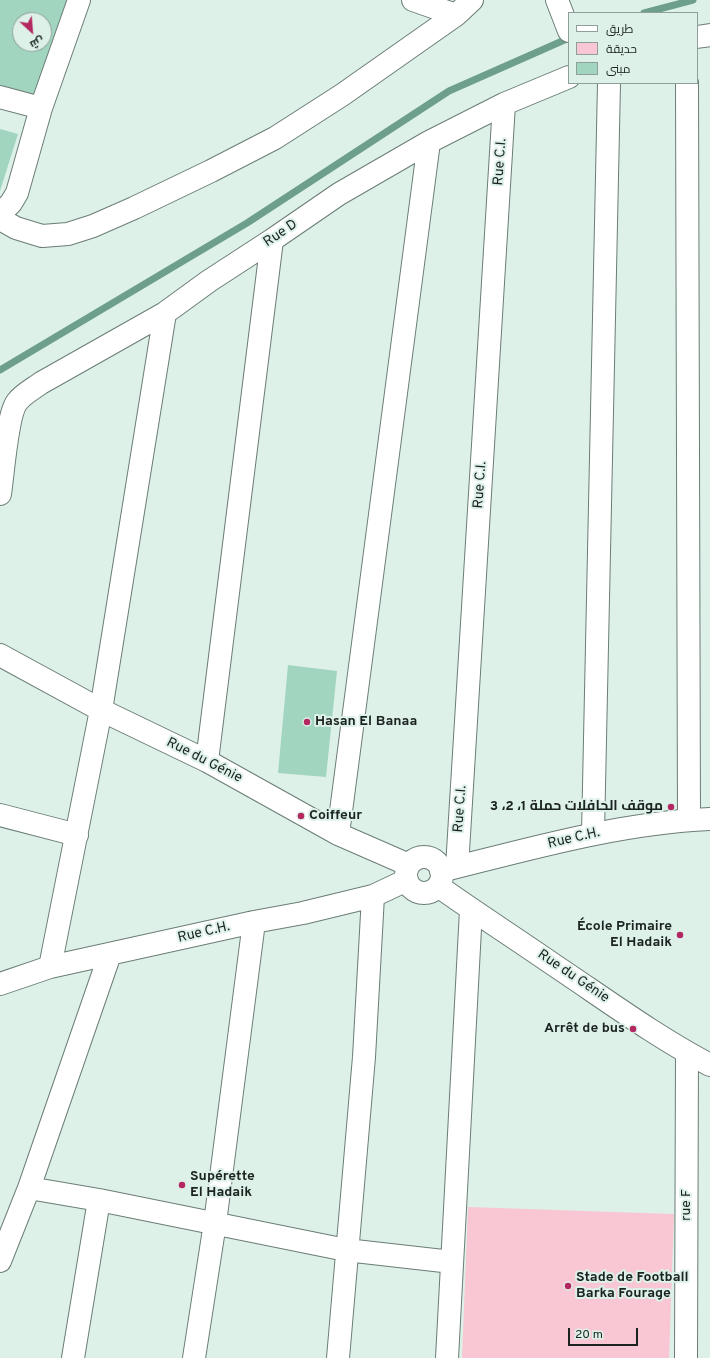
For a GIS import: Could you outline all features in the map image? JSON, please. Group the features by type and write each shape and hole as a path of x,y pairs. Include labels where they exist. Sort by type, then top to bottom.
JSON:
{"street":[{"path":"0,214 11,203 17,193 41,108 79,0"},
{"path":"413,0 456,15"},
{"path":"0,219 16,228 42,236 68,234 93,226 127,211 212,171 275,138 342,95 456,15 472,0"},
{"path":"557,0 568,28"},
{"path":"698,37 710,35"},
{"name":"Rue D","path":"0,494 11,416 16,403 26,393 165,313 209,281 339,194 429,142 504,104 568,76"},
{"path":"593,834 609,84"},
{"path":"687,84 689,820"},
{"path":"0,97 41,108"},
{"name":"Rue C.I.","path":"445,874 504,104"},
{"path":"338,834 429,142"},
{"path":"207,761 272,240"},
{"path":"50,967 101,710 165,313"},
{"name":"Rue du Génie","path":"0,655 101,710 207,761 408,873"},
{"path":"0,815 76,835"},
{"name":"Rue C.H.","path":"0,984 50,967 254,922 303,913 373,896 408,873 410,887 417,892 424,893 432,891 445,874 593,834 689,820 710,819"},
{"name":"Rue du Génie","path":"445,874 471,910 605,1000 687,1053 710,1065"},
{"path":"338,1358 346,1250 364,1057 373,896"},
{"path":"447,1358 471,910"},
{"path":"194,1358 215,1223 254,922"},
{"path":"0,1261 29,1188 110,954"},
{"name":"rue F","path":"686,1358 687,1053"},
{"path":"29,1188 99,1200 346,1250 452,1262"},
{"path":"73,1358 99,1200"}],"green space":[{"name":"Stade de Football Barka Fourage","path":"468,1207 674,1214 669,1358 462,1358"}],"building":[{"path":"0,0 67,0 52,49 52,12 12,12 12,52 51,52 36,101 0,92"},
{"path":"0,129 18,134 0,191"},
{"name":"Hasan El Banaa","path":"288,665 337,671 326,777 278,773"}],"waterway":[{"path":"648,12 693,0"},
{"path":"0,370 247,223 449,91 568,38"}],"place":[{"name":"Hasan El Banaa","path":"307,722"},
{"name":"موقف الحافلات حملة 1، 2، 3","path":"671,807"},
{"name":"Coiffeur","path":"301,816"},
{"name":"École Primaire El Hadaik","path":"680,935"},
{"name":"Arrêt de bus","path":"633,1029"},
{"name":"Supérette El Hadaik","path":"182,1185"},
{"name":"Stade de Football Barka Fourage","path":"568,1286"}]}
